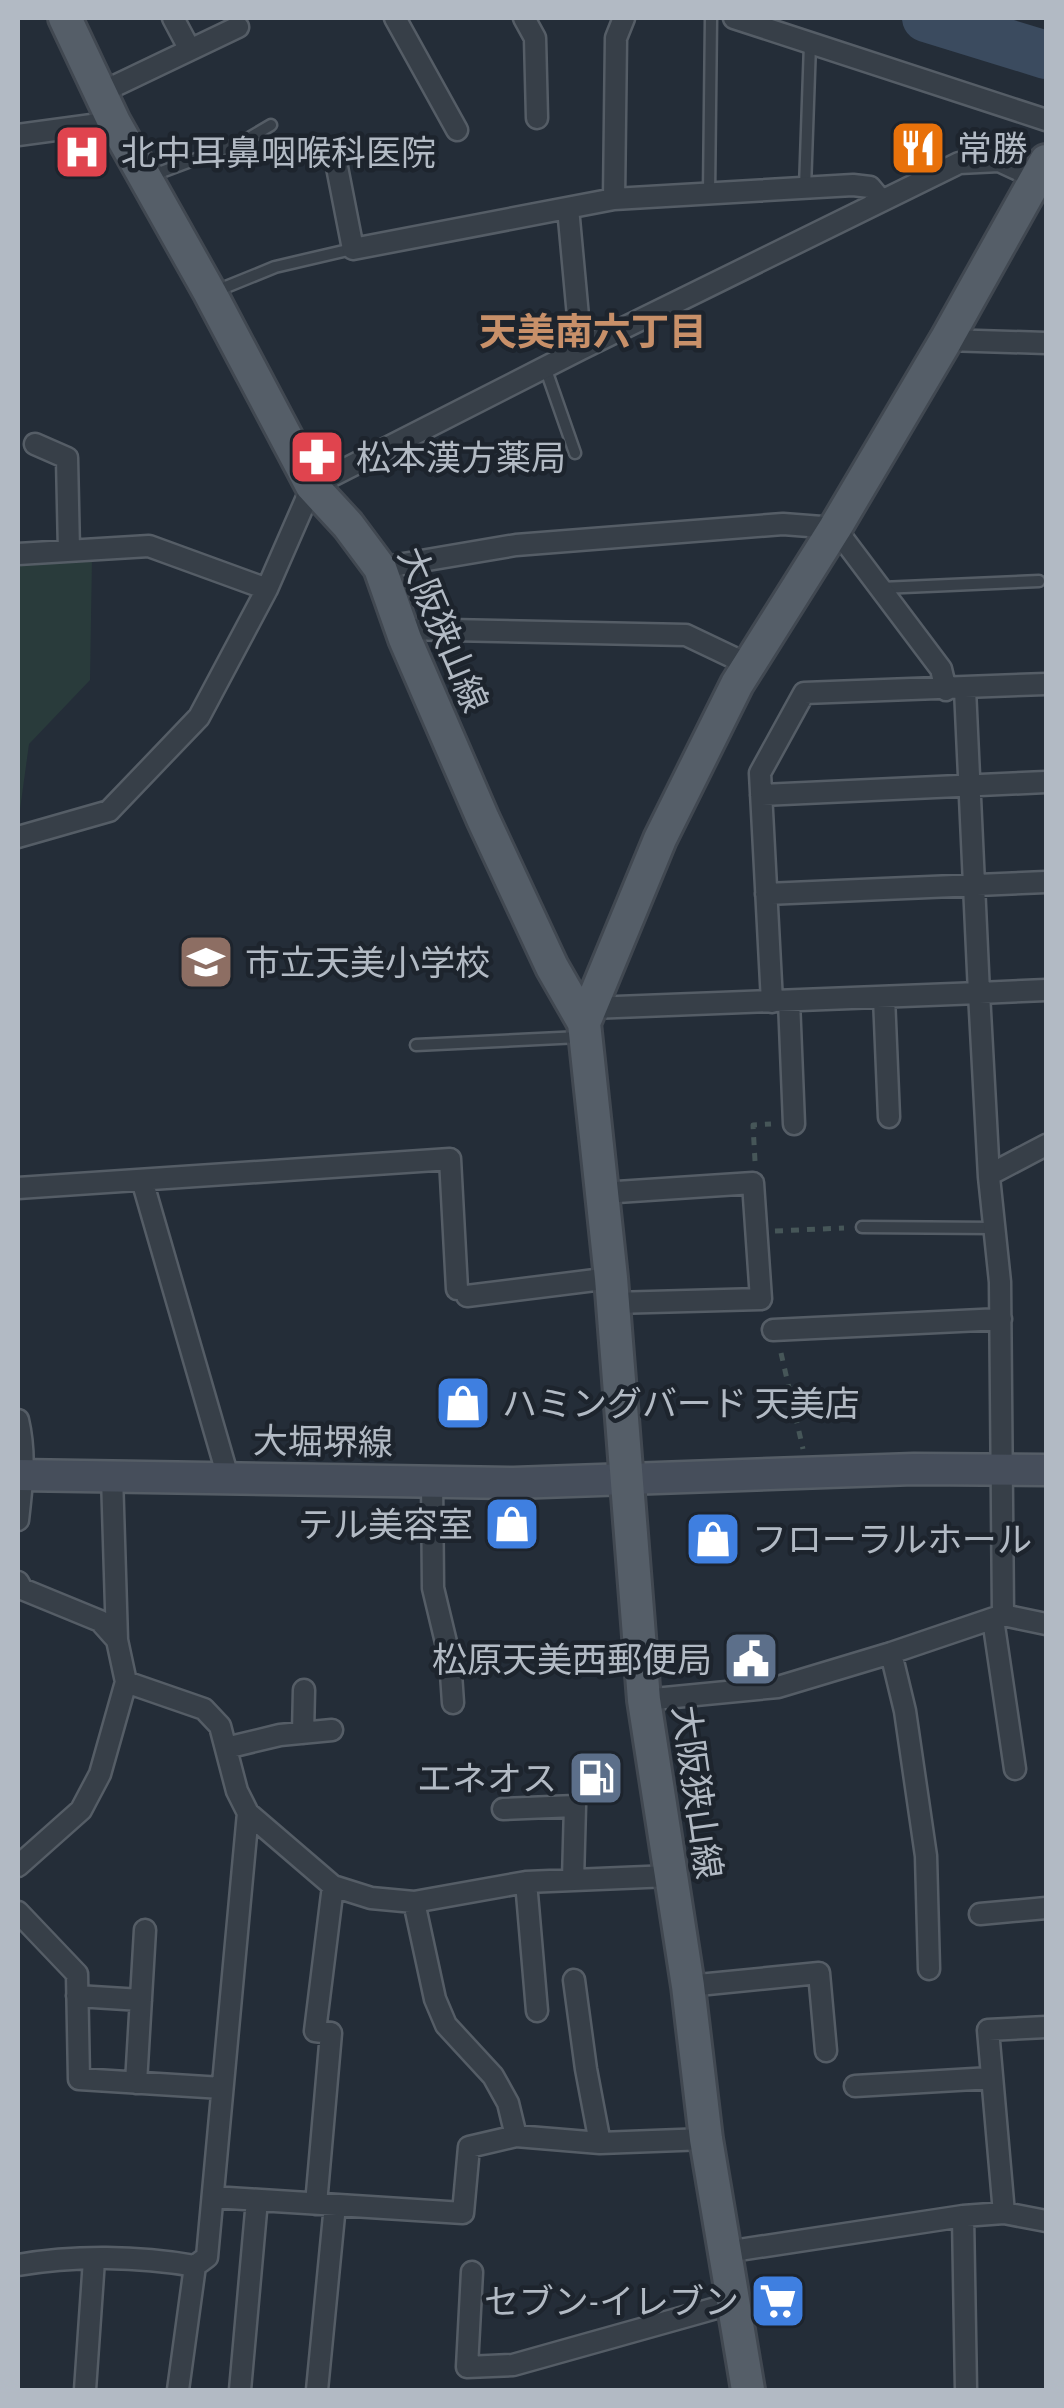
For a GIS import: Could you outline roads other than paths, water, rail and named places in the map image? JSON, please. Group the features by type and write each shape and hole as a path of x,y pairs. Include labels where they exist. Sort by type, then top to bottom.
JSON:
{"main road":[{"name":"大阪狭山線","path":"65,18 107,108 312,486 380,568 401,629 483,819 552,966 587,1022"},
{"name":"大阪狭山線","path":"748,2390 706,2138 688,1986 644,1700 587,1022 660,840 749,665 946,340 1041,169"},
{"name":"大堀堺線","path":"21,1475 627,1482 1046,1470"}],"street":[{"path":"174,18 190,50"},
{"path":"395,18 457,130"},
{"path":"524,18 535,38 537,118"},
{"path":"614,199 616,38 624,18"},
{"path":"734,18 1046,120"},
{"path":"18,136 107,108 190,50 238,26"},
{"path":"18,837 109,811 200,716 267,589 312,486 581,348 959,163 998,161 1041,169"},
{"path":"336,162 353,248 614,199 870,187 880,199"},
{"path":"568,208 581,348"},
{"path":"946,340 1046,344"},
{"path":"35,444 67,458 69,551"},
{"path":"380,568 516,545 783,524 835,528 955,689 970,785 979,993 1001,1319 1004,1469 998,1617 1014,1769"},
{"path":"18,554 149,546 267,589"},
{"path":"401,629 686,634 749,665"},
{"path":"794,1124 766,894 760,773 804,693 1046,684"},
{"path":"761,795 1046,782"},
{"path":"766,894 1046,882"},
{"path":"587,1022 780,1001 1046,990"},
{"path":"884,997 889,1117"},
{"path":"990,1175 1046,1145"},
{"path":"18,1188 450,1159 462,1292 612,1290 761,1298 752,1183 602,1193"},
{"path":"142,1180 228,1477"},
{"path":"773,1330 1001,1319"},
{"path":"18,1420 23,1443 18,1520"},
{"path":"18,1866 81,1810 100,1774 126,1682 117,1640 112,1476"},
{"path":"432,1481 433,1588 450,1659 453,1704"},
{"path":"18,1582 22,1589 100,1622 117,1640"},
{"path":"644,1700 778,1686 891,1654 998,1617 1046,1624"},
{"path":"891,1654 905,1711 926,1856 928,1969"},
{"path":"126,1682 204,1710 220,1726 237,1791 248,1814 333,1886 371,1898 414,1902 526,1882 670,1876"},
{"path":"304,1690 304,1733"},
{"path":"226,1748 332,1730"},
{"path":"502,1809 574,1806 573,1880"},
{"path":"178,2390 195,2266 207,2257 248,1814"},
{"path":"526,1882 537,2011"},
{"path":"317,2390 331,2033 315,2031 333,1886"},
{"path":"414,1902 435,1999 446,2025 493,2076 508,2103 516,2136"},
{"path":"980,1914 1046,1908"},
{"path":"18,1912 77,1974 78,2080 222,2088"},
{"path":"136,2083 144,1930"},
{"path":"688,1986 820,1973 826,2051"},
{"path":"574,1980 600,2144"},
{"path":"78,1996 141,2000"},
{"path":"1004,2213 988,2030 1046,2028"},
{"path":"855,2086 991,2078"},
{"path":"212,2197 463,2212 469,2147 516,2136 600,2144 706,2138"},
{"path":"240,2390 257,2200"},
{"path":"726,2252 963,2216 1004,2213 1046,2220"},
{"path":"963,2216 966,2390"},
{"path":"18,2265 46,2260 157,2259 195,2266"},
{"path":"86,2390 94,2260"},
{"path":"472,2272 467,2367 513,2365 734,2303"}],"lane":[{"path":"710,194 711,18"},
{"path":"805,188 810,43"},
{"path":"145,178 244,140 271,125"},
{"path":"210,294 275,267 353,248"},
{"path":"544,367 575,452"},
{"path":"880,588 1040,581"},
{"path":"416,1045 587,1022"},
{"path":"862,1227 994,1228"}],"waterway":[{"path":"926,18 1046,55"}],"place":[{"name":"常勝","path":"918,148"},
{"name":"北中耳鼻咽喉科医院","path":"82,152"},
{"name":"松本漢方薬局","path":"317,457"},
{"name":"市立天美小学校","path":"206,962"},
{"name":"ハミングバード 天美店","path":"463,1403"},
{"name":"テル美容室","path":"512,1524"},
{"name":"フローラルホール","path":"713,1539"},
{"name":"松原天美西郵便局","path":"751,1659"},
{"name":"エネオス","path":"596,1778"},
{"name":"セブン-イレブン","path":"778,2301"}],"district":[{"name":"天美南六丁目","path":"593,330"}]}
